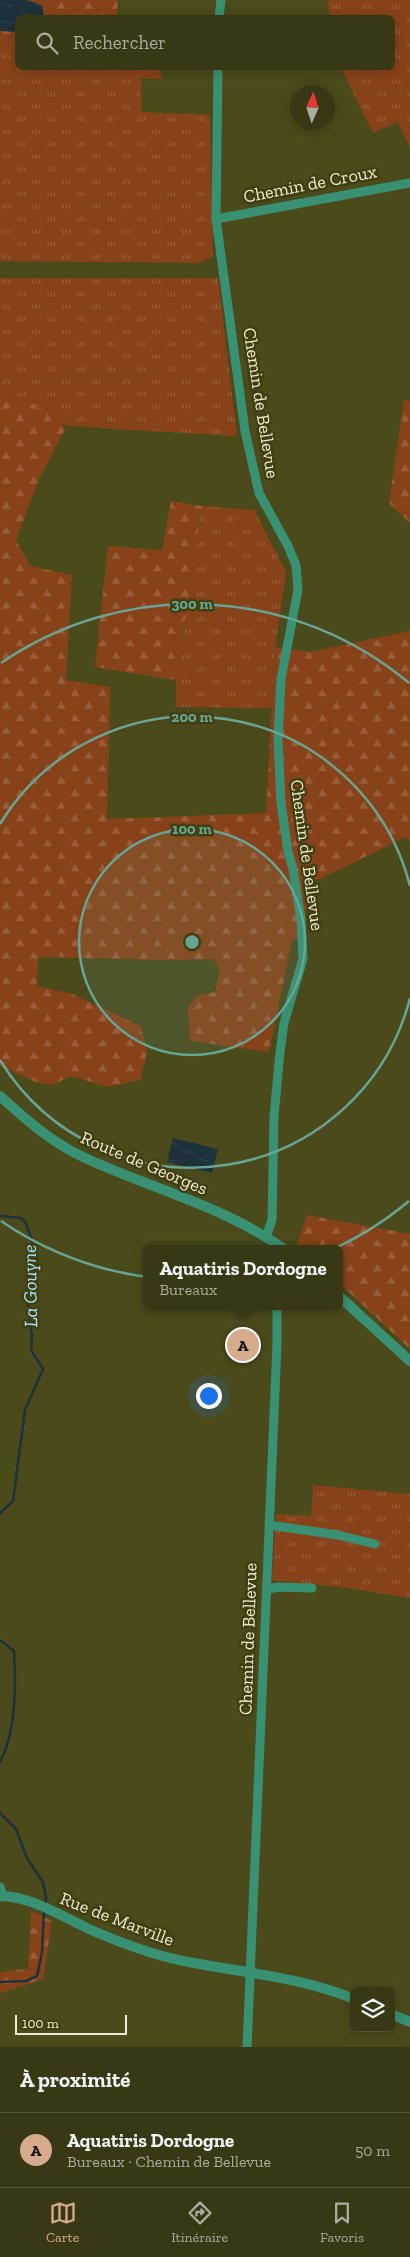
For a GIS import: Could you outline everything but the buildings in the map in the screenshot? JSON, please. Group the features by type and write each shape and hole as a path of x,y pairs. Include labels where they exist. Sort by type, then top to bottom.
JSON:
{"street":[{"path":"219,15 221,0"},
{"name":"Chemin de Bellevue","path":"218,70 216,219 250,456 259,493 292,555 298,577 298,590 284,657 279,695 278,741 281,803 288,852 301,914 303,959 284,1023 280,1052 274,1116 272,1220 266,1237"},
{"name":"Chemin de Croux","path":"216,219 410,182"},
{"name":"Route de Georges","path":"0,1096 34,1128 81,1156 206,1207 266,1237 277,1245"},
{"path":"343,1300 410,1361"},
{"name":"Chemin de Bellevue","path":"247,2047 277,1310"},
{"path":"269,1525 338,1535 376,1544"},
{"path":"266,1589 280,1586 312,1588"},
{"name":"Rue de Marville","path":"1,1893 48,1910 110,1938 162,1956 302,1982 350,1996"},
{"path":"395,2016 410,2022"}],"green space":[{"path":"0,0 118,0 117,15 15,15 15,42 0,41"},
{"path":"328,0 410,0 410,147 398,122 373,133 342,70 395,70 395,15 329,15"},
{"path":"0,41 15,42 15,70 159,70 163,79 141,78 141,112 210,115 213,256 199,263 0,261"},
{"path":"0,278 218,278 237,436 69,426 61,423 54,412 0,392"},
{"path":"0,392 54,412 65,429 39,479 16,540 30,566 72,575 66,680 110,687 107,819 266,813 275,647 310,652 410,631 410,841 406,837 309,884 303,936 292,941 269,1052 190,1041 188,1008 197,995 215,992 220,971 214,959 169,960 38,957 37,986 72,994 141,1026 147,1053 140,1080 108,1087 71,1076 53,1085 36,1082 0,1066"},
{"path":"404,400 410,401 410,523 389,503"},
{"path":"171,501 202,506 176,680 95,667 108,546 162,550"},
{"path":"202,506 254,510 286,572 275,647 271,708 176,707 176,680"},
{"path":"307,1215 410,1234 410,1349 343,1287 343,1245 297,1245"},
{"path":"313,1485 410,1494 410,1598 356,1589 272,1580 276,1514 311,1516"},
{"path":"31,1911 52,1921 43,1979 0,1993 0,1972 28,1969"}],"water":[{"path":"0,0 26,0 42,5 44,15 15,15 15,32 0,31"},
{"path":"173,1138 218,1149 212,1173 167,1162"}],"waterway":[{"name":"La Gouyne","path":"0,1216 21,1218 26,1223 33,1244 27,1299 32,1335 31,1350 43,1369 25,1410 13,1501 0,1513"},
{"name":"La Gouyne","path":"0,1640 14,1651 15,1678 12,1722 0,1762"},
{"name":"La Gouyne","path":"0,1813 16,1829 27,1858 43,1882 46,1898 45,1904"},
{"name":"La Gouyne","path":"0,1982 26,1981 37,1976 42,1952 44,1910"}],"place":[{"name":"Aquatiris Dordogne","path":"243,1345"}]}
